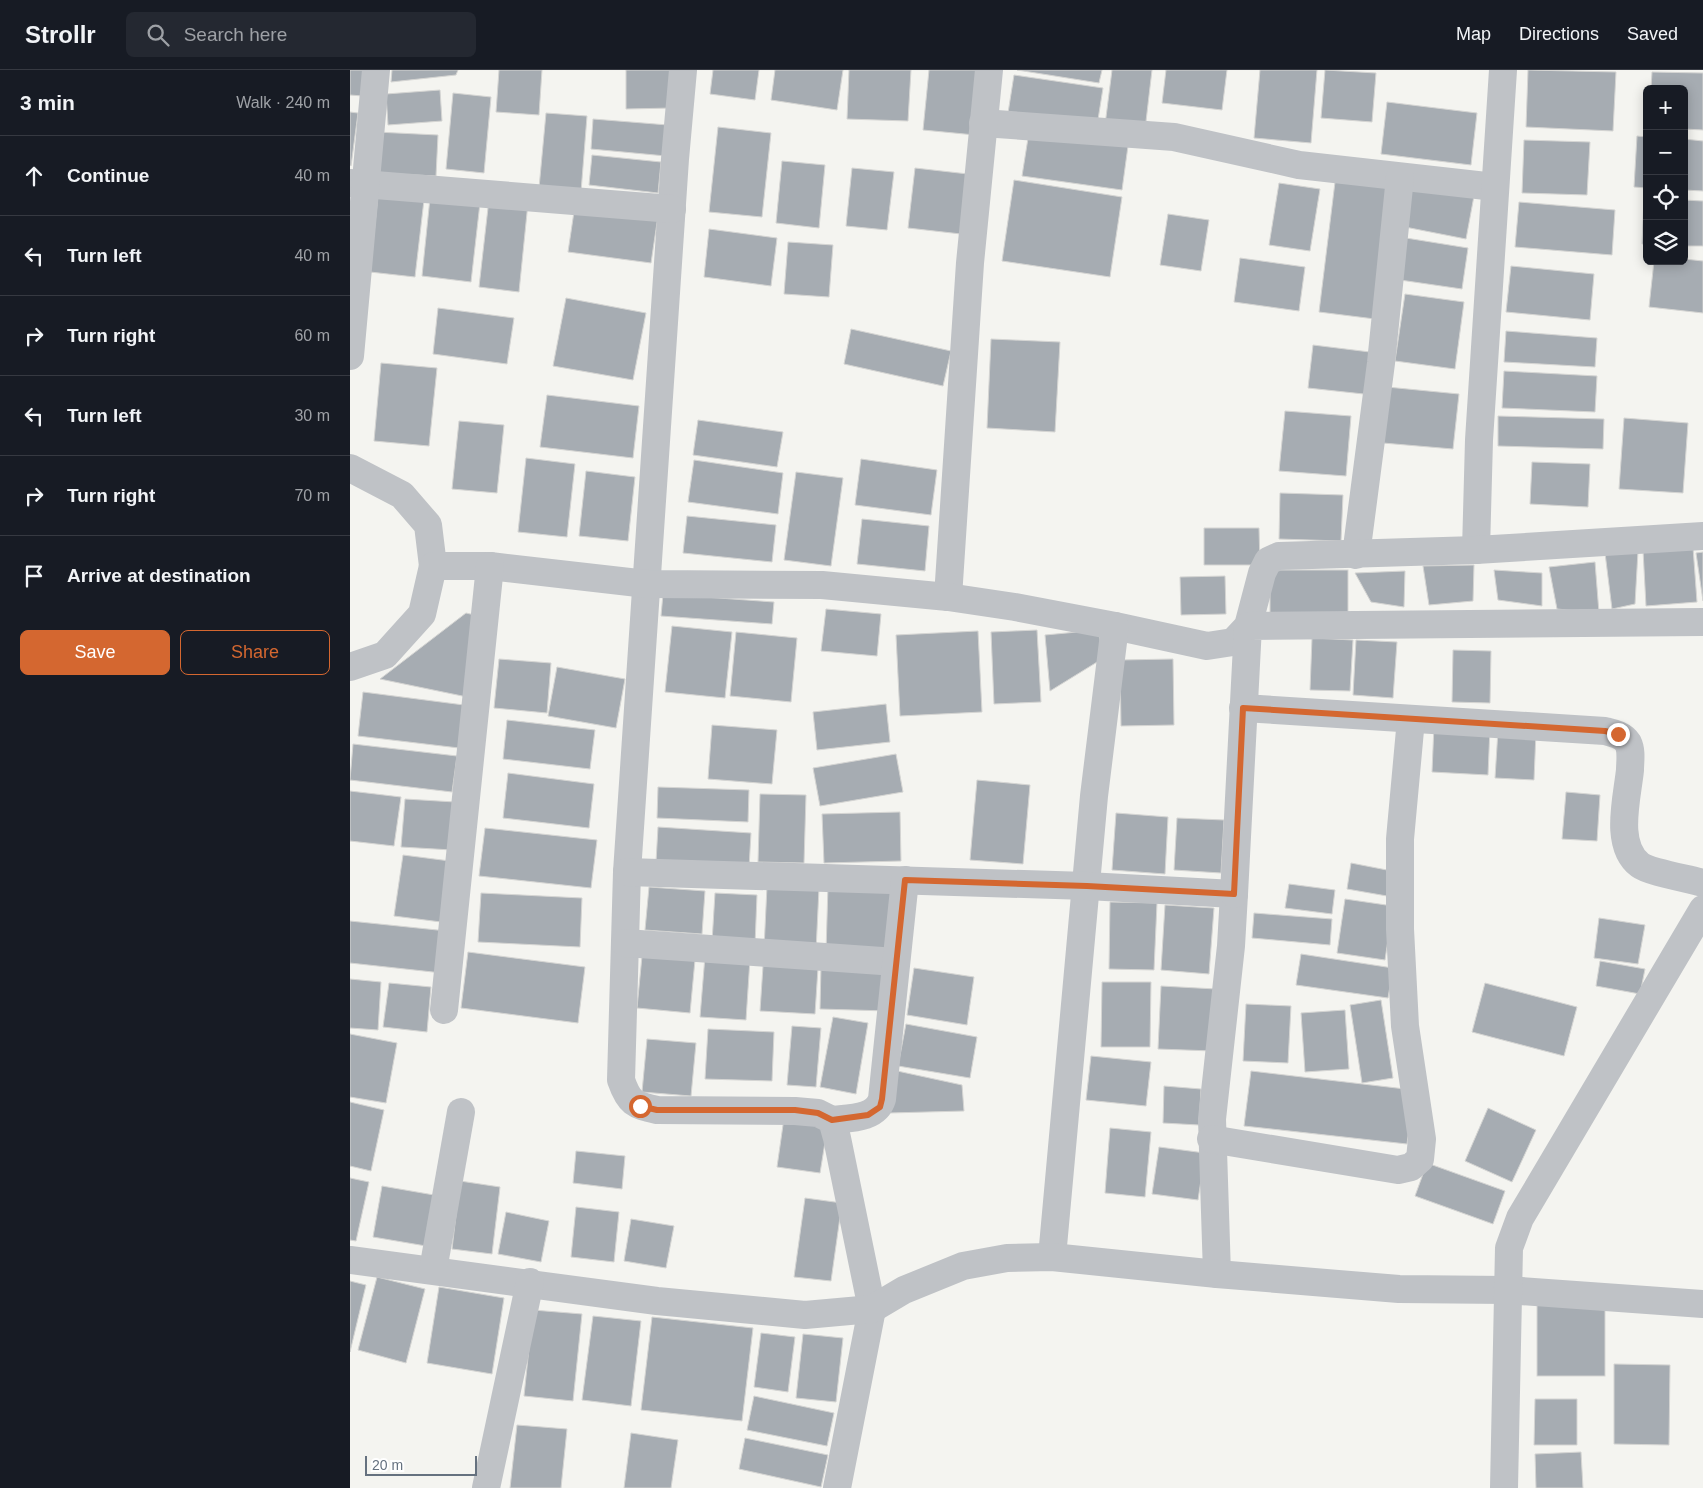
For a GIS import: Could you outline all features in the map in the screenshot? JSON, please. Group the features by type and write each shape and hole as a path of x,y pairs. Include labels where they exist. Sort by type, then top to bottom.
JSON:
{"street":[{"path":"350,356 358,184 376,70"},
{"path":"683,70 627,872 621,1080 627,1096 640,1106 657,1110 795,1110 818,1113 832,1120 868,1115 880,1107 905,880"},
{"path":"948,597 970,263 989,70"},
{"path":"1476,550 1479,440 1503,70"},
{"path":"983,123 1174,137 1299,165 1495,187"},
{"path":"1356,555 1381,364 1400,177"},
{"path":"358,184 672,209"},
{"path":"350,468 402,495 428,525 433,566 422,614 385,655 350,667"},
{"path":"1216,1274 1211,1139 1232,946 1248,626 1262,573 1268,560 1280,556 1476,550 1703,536"},
{"path":"433,566 490,566 647,584 822,584 948,597 1015,607 1207,646 1233,642 1248,626 1703,622"},
{"path":"444,1010 490,566"},
{"path":"1052,1257 1094,796 1115,626"},
{"path":"1243,708 1605,731 1618,734 1627,742 1631,757 1625,826 1625,841 1629,855 1642,867 1703,883"},
{"path":"1211,1139 1398,1170 1411,1167 1420,1159 1422,1139 1405,1026 1400,929 1400,839 1411,719"},
{"path":"627,872 1087,886 1234,894"},
{"path":"1504,1488 1509,1248 1520,1218 1703,909"},
{"path":"625,943 896,962"},
{"path":"433,1270 461,1112"},
{"path":"832,1120 872,1309 837,1488"},
{"path":"350,1260 530,1282 657,1301 806,1315 872,1309 904,1290 963,1266 1007,1258 1052,1257 1216,1274 1399,1288 1507,1290 1703,1304"},
{"path":"486,1488 530,1282"}],"building":[{"path":"350,70 365,70 363,96 350,95"},
{"path":"392,70 458,70 456,75 391,82"},
{"path":"499,70 542,70 539,115 496,112"},
{"path":"626,70 671,70 672,108 626,109"},
{"path":"713,70 759,70 755,100 710,94"},
{"path":"775,70 843,70 837,110 771,100"},
{"path":"849,70 911,70 908,121 847,119"},
{"path":"929,70 980,70 975,135 923,130"},
{"path":"1017,70 1102,70 1099,83"},
{"path":"1112,70 1152,70 1145,130 1105,125"},
{"path":"1166,70 1227,70 1222,110 1162,103"},
{"path":"1260,70 1317,70 1311,143 1254,138"},
{"path":"1325,70 1376,73 1372,122 1321,118"},
{"path":"1528,70 1616,72 1613,131 1526,127"},
{"path":"1652,72 1703,73 1703,130 1688,129 1688,85 1651,85"},
{"path":"1014,75 1103,88 1097,126 1008,113"},
{"path":"440,90 442,121 388,125 386,94"},
{"path":"453,93 491,97 484,173 446,169"},
{"path":"1387,102 1477,113 1471,165 1381,154"},
{"path":"350,112 358,113 351,166 350,165"},
{"path":"546,113 587,116 581,192 539,188"},
{"path":"593,119 668,125 666,156 591,149"},
{"path":"718,127 771,133 762,217 709,212"},
{"path":"376,132 438,135 436,176 374,173"},
{"path":"1029,132 1128,146 1122,190 1022,176"},
{"path":"1637,136 1643,137 1643,188 1634,187"},
{"path":"1688,139 1703,141 1703,191 1688,190"},
{"path":"1524,140 1590,142 1587,195 1522,193"},
{"path":"592,155 661,162 658,193 589,185"},
{"path":"782,161 825,165 819,228 776,223"},
{"path":"852,168 894,172 887,230 846,226"},
{"path":"915,168 968,174 961,234 908,228"},
{"path":"1014,180 1122,197 1110,277 1002,261"},
{"path":"1335,182 1391,188 1375,319 1319,312"},
{"path":"1279,183 1320,189 1310,251 1269,245"},
{"path":"1413,184 1474,196 1466,239 1405,227"},
{"path":"378,195 424,200 415,277 370,272"},
{"path":"430,198 480,203 471,282 422,276"},
{"path":"489,199 528,203 519,292 479,287"},
{"path":"1688,200 1703,201 1703,246 1688,246"},
{"path":"1519,202 1615,210 1612,255 1515,247"},
{"path":"575,205 658,216 651,263 568,252"},
{"path":"1168,214 1209,220 1201,271 1160,265"},
{"path":"709,229 777,238 771,286 704,277"},
{"path":"1406,238 1468,248 1462,289 1400,280"},
{"path":"788,242 833,245 829,297 784,294"},
{"path":"1240,258 1305,267 1299,311 1234,302"},
{"path":"1688,259 1703,261 1703,313 1649,307 1654,265 1688,265"},
{"path":"1511,266 1594,274 1590,320 1506,312"},
{"path":"1405,294 1464,302 1455,369 1395,361"},
{"path":"566,298 646,313 633,380 553,366"},
{"path":"438,308 514,318 507,364 433,354"},
{"path":"851,329 951,351 943,386 844,364"},
{"path":"1506,331 1597,338 1595,367 1504,362"},
{"path":"991,339 1060,342 1055,432 987,428"},
{"path":"1313,345 1378,353 1373,395 1308,388"},
{"path":"381,363 437,368 429,446 374,441"},
{"path":"1504,371 1597,376 1595,412 1502,408"},
{"path":"1387,387 1459,394 1453,449 1383,443"},
{"path":"547,395 639,406 633,458 540,447"},
{"path":"1285,411 1351,416 1346,476 1279,471"},
{"path":"1498,416 1604,419 1603,449 1498,446"},
{"path":"1624,418 1688,423 1683,493 1619,489"},
{"path":"698,420 783,432 777,467 693,455"},
{"path":"459,421 504,425 497,493 452,489"},
{"path":"526,458 575,464 567,537 518,532"},
{"path":"861,459 937,470 931,515 855,505"},
{"path":"694,460 783,473 778,514 688,502"},
{"path":"1532,462 1590,464 1588,507 1530,504"},
{"path":"586,471 635,477 628,541 579,536"},
{"path":"796,472 843,478 831,566 784,560"},
{"path":"1280,493 1343,495 1341,541 1279,539"},
{"path":"687,516 776,525 772,562 683,553"},
{"path":"862,519 929,526 925,571 857,564"},
{"path":"1204,528 1259,528 1260,565 1204,565"},
{"path":"1693,547 1697,602 1646,606 1643,550"},
{"path":"1638,551 1635,604 1612,609 1605,553"},
{"path":"1703,552 1703,601 1696,553"},
{"path":"1595,562 1599,613 1557,609 1549,567"},
{"path":"1474,565 1473,601 1429,605 1423,566"},
{"path":"1270,570 1348,570 1348,614 1270,614"},
{"path":"1494,570 1542,573 1542,606 1498,600"},
{"path":"1405,571 1404,607 1371,602 1355,573"},
{"path":"1225,576 1226,614 1181,615 1180,577"},
{"path":"663,594 774,602 772,624 661,616"},
{"path":"826,609 881,614 877,656 821,651"},
{"path":"466,613 479,616 472,698 380,679"},
{"path":"672,626 732,632 725,698 665,692"},
{"path":"1037,630 1041,702 994,704 991,632"},
{"path":"1099,630 1102,659 1050,691 1045,635"},
{"path":"978,631 982,712 900,716 896,635"},
{"path":"736,632 797,638 791,702 730,696"},
{"path":"1312,638 1353,640 1350,691 1310,690"},
{"path":"1356,640 1397,642 1393,698 1353,695"},
{"path":"1453,650 1491,651 1490,703 1452,702"},
{"path":"499,659 551,663 547,713 494,708"},
{"path":"1173,659 1174,725 1121,726 1120,660"},
{"path":"557,667 625,679 616,728 548,716"},
{"path":"363,692 464,705 459,748 358,736"},
{"path":"886,704 890,742 817,750 813,712"},
{"path":"507,720 595,730 590,769 503,759"},
{"path":"712,725 777,730 772,784 708,779"},
{"path":"1434,725 1490,728 1488,775 1432,772"},
{"path":"1498,730 1536,732 1534,780 1495,778"},
{"path":"353,744 457,756 452,792 350,780"},
{"path":"896,754 903,792 820,806 813,768"},
{"path":"508,773 594,784 589,828 503,818"},
{"path":"977,780 1030,785 1023,864 970,860"},
{"path":"658,787 749,790 748,822 657,818"},
{"path":"350,791 401,797 394,846 350,841"},
{"path":"1566,792 1600,795 1597,841 1562,839"},
{"path":"760,794 806,795 804,863 758,862"},
{"path":"405,799 455,802 452,850 401,847"},
{"path":"900,812 901,861 824,863 822,814"},
{"path":"1116,813 1168,817 1165,874 1112,870"},
{"path":"1177,818 1224,820 1221,873 1174,870"},
{"path":"658,827 751,833 749,868 656,862"},
{"path":"485,828 597,840 591,888 479,876"},
{"path":"403,855 450,861 441,922 394,916"},
{"path":"1351,863 1392,871 1387,896 1347,889"},
{"path":"1289,884 1335,890 1332,914 1285,908"},
{"path":"828,885 891,886 889,954 826,952"},
{"path":"767,886 819,888 816,951 764,949"},
{"path":"649,887 705,891 702,934 645,930"},
{"path":"481,893 582,898 580,947 478,942"},
{"path":"715,893 757,895 755,945 712,942"},
{"path":"1345,899 1393,906 1385,960 1337,953"},
{"path":"1110,902 1157,903 1154,970 1109,969"},
{"path":"1165,905 1214,908 1209,974 1161,970"},
{"path":"1254,913 1332,919 1330,945 1252,938"},
{"path":"1599,918 1645,925 1638,964 1594,958"},
{"path":"350,921 447,931 442,973 350,963"},
{"path":"468,952 585,967 578,1023 461,1008"},
{"path":"1301,954 1393,968 1388,998 1296,985"},
{"path":"642,956 695,960 690,1013 637,1008"},
{"path":"705,956 750,959 746,1020 700,1017"},
{"path":"1600,961 1645,969 1640,994 1596,986"},
{"path":"763,966 818,968 815,1014 760,1011"},
{"path":"821,966 889,967 888,1011 820,1009"},
{"path":"914,968 974,977 967,1025 907,1015"},
{"path":"350,979 381,982 378,1030 350,1028"},
{"path":"1102,982 1151,982 1150,1047 1101,1047"},
{"path":"389,983 431,987 427,1032 383,1027"},
{"path":"1485,983 1577,1007 1564,1056 1472,1032"},
{"path":"1161,986 1216,989 1213,1051 1158,1049"},
{"path":"1381,1000 1393,1078 1362,1083 1350,1005"},
{"path":"1246,1004 1291,1006 1288,1063 1243,1061"},
{"path":"1345,1010 1349,1069 1305,1072 1301,1013"},
{"path":"833,1017 868,1023 856,1094 820,1087"},
{"path":"906,1024 977,1037 970,1078 898,1066"},
{"path":"792,1026 821,1028 816,1087 787,1085"},
{"path":"708,1029 774,1032 772,1081 705,1079"},
{"path":"350,1034 397,1043 386,1103 350,1097"},
{"path":"647,1039 696,1043 691,1096 642,1092"},
{"path":"1091,1056 1151,1062 1146,1106 1086,1100"},
{"path":"888,1069 962,1085 964,1111 889,1113"},
{"path":"1251,1071 1414,1090 1407,1144 1244,1126"},
{"path":"1164,1086 1201,1089 1199,1125 1163,1123"},
{"path":"350,1102 384,1110 371,1171 350,1166"},
{"path":"1488,1108 1536,1130 1512,1182 1465,1161"},
{"path":"784,1118 828,1124 820,1173 777,1167"},
{"path":"1110,1128 1151,1132 1145,1197 1105,1193"},
{"path":"1159,1147 1205,1153 1198,1200 1152,1194"},
{"path":"576,1151 625,1156 622,1189 573,1183"},
{"path":"1427,1163 1505,1191 1493,1224 1415,1196"},
{"path":"350,1178 369,1182 356,1241 350,1240"},
{"path":"460,1181 500,1187 492,1254 452,1249"},
{"path":"382,1186 434,1195 426,1246 373,1237"},
{"path":"805,1198 842,1203 831,1281 794,1277"},
{"path":"576,1207 619,1212 614,1262 571,1257"},
{"path":"506,1212 549,1221 541,1262 498,1254"},
{"path":"631,1219 674,1226 666,1268 624,1261"},
{"path":"377,1277 425,1289 406,1363 358,1350"},
{"path":"350,1281 366,1285 350,1352"},
{"path":"439,1287 504,1298 492,1374 427,1363"},
{"path":"1537,1305 1605,1305 1605,1376 1537,1376"},
{"path":"533,1310 582,1314 573,1401 524,1396"},
{"path":"593,1316 641,1321 631,1406 582,1400"},
{"path":"652,1317 753,1328 742,1421 641,1410"},
{"path":"761,1333 795,1337 788,1392 754,1387"},
{"path":"803,1334 843,1338 836,1402 796,1398"},
{"path":"1614,1364 1670,1365 1669,1445 1614,1444"},
{"path":"754,1396 834,1413 827,1446 747,1430"},
{"path":"1535,1399 1577,1399 1577,1445 1534,1445"},
{"path":"517,1425 567,1429 561,1488 510,1488"},
{"path":"631,1433 678,1440 671,1488 624,1488"},
{"path":"745,1438 828,1455 821,1487 739,1469"},
{"path":"1581,1452 1583,1488 1536,1488 1535,1454"}],"route":[{"path":"640,1106 657,1110 795,1110 818,1113 832,1120 868,1115 880,1107 905,880 1087,886 1234,894 1243,708 1605,731 1618,734"}]}
